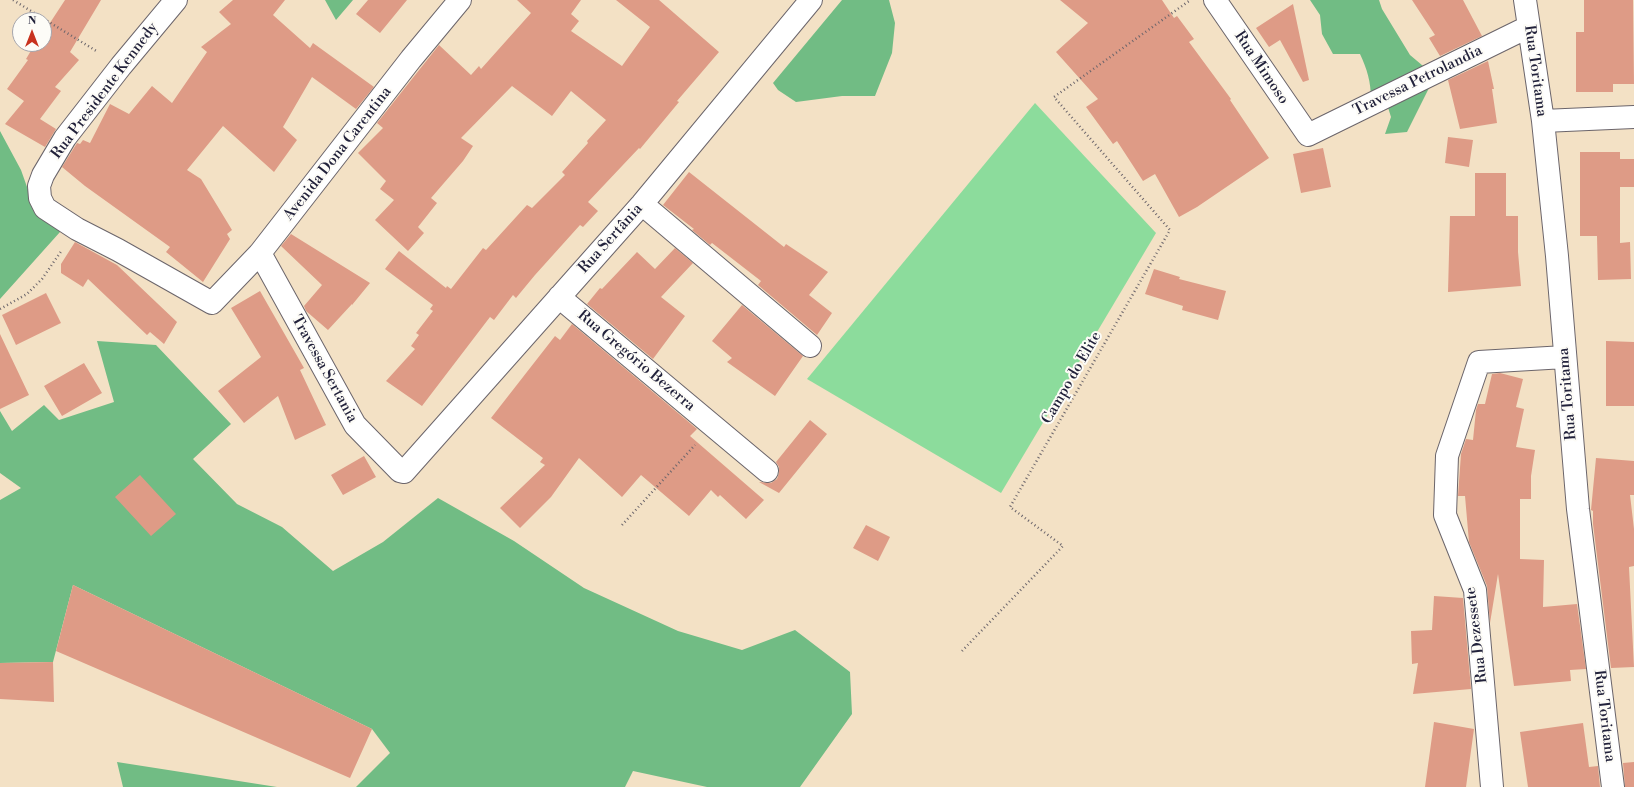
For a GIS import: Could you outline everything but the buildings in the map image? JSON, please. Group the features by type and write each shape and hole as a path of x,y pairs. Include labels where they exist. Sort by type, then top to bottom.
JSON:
{"street":[{"name":"Rua Presidente Kennedy","path":"176,0 121,66 65,138 43,175 39,186 40,198 45,208 76,229 118,250 212,303"},
{"name":"Avenida Dona Carentina","path":"212,303 260,253 460,0"},
{"name":"Rua Sertânia","path":"404,472 642,204 811,0"},
{"name":"Rua Mimoso","path":"1215,0 1308,135"},
{"name":"Rua Toritama","path":"1525,0 1543,121 1558,256 1578,509 1613,787"},
{"name":"Travessa Petrolandia","path":"1308,135 1528,27"},
{"path":"1543,121 1634,117"},
{"path":"642,204 810,346"},
{"name":"Travessa Sertania","path":"260,253 355,425 400,471 404,472"},
{"name":"Rua Gregório Bezerra","path":"559,297 767,471"},
{"name":"Rua Dezessete","path":"1492,787 1475,590 1444,515 1447,456 1479,362 1565,358"}],"path":[{"path":"13,0 121,66"},
{"name":"Campo do Elite","path":"962,651 1063,546 1010,507 1170,230 1054,97 1190,0"},
{"path":"0,309 27,294 42,279 76,229"},
{"path":"622,525 713,425"}],"green space":[{"path":"325,0 353,0 336,20"},
{"path":"842,0 889,0 895,23 892,53 875,96 842,96 796,102 778,90 773,83"},
{"path":"1310,0 1379,0 1382,9 1410,55 1435,76 1407,132 1385,134 1391,117 1385,98 1371,99 1368,76 1360,54 1333,54 1322,34 1320,15"},
{"path":"1035,103 1156,233 1001,493 807,379"},
{"path":"0,131 21,170 32,201 60,232 0,299"},
{"path":"97,341 156,345 231,424 193,459 237,504 282,527 333,571 383,542 438,498 514,541 584,588 678,631 742,650 795,630 850,672 852,714 800,787 707,787 633,771 625,787 356,787 390,753 372,729 73,585 53,662 0,663 0,500 21,488 0,473 0,411 12,431 44,405 59,420 114,402"},
{"path":"117,762 277,787 123,787"}]}
